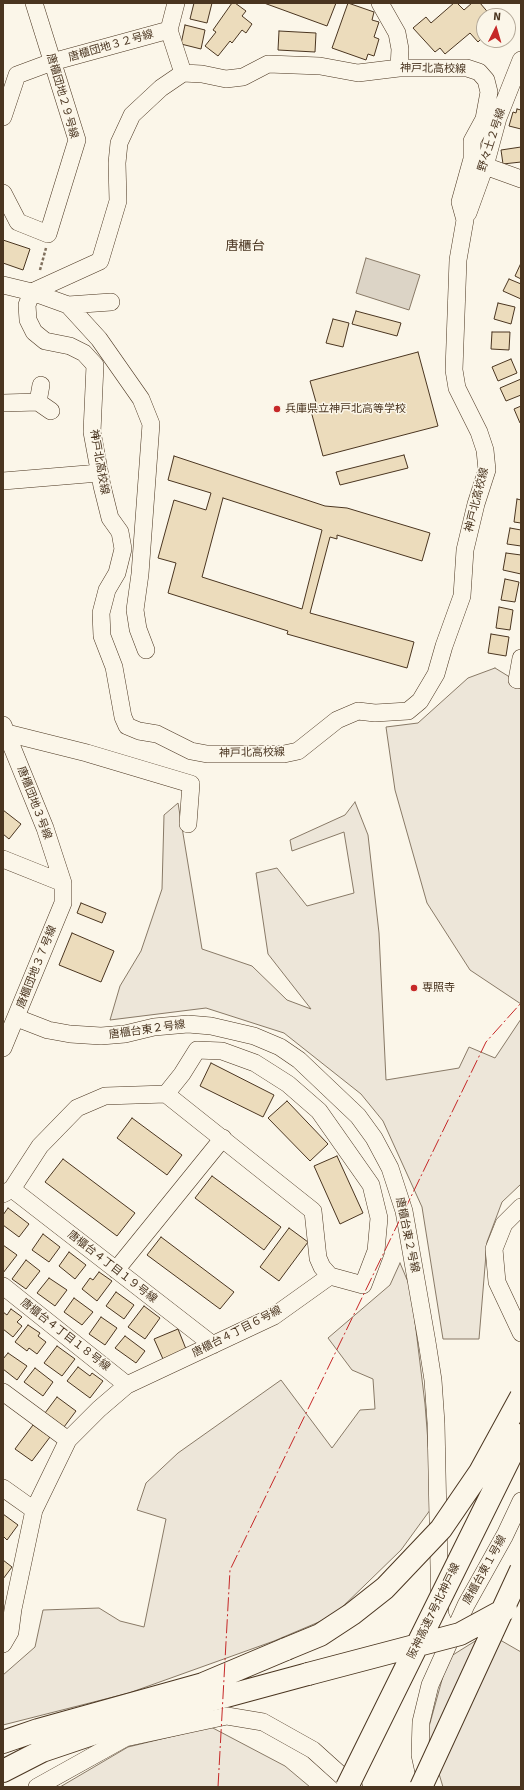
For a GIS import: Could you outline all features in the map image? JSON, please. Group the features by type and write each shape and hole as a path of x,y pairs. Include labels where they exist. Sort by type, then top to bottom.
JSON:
{"highway":[{"path":"3,1742 75,1719 203,1684 320,1635 352,1614 386,1588 441,1529 480,1472 521,1397"},
{"name":"阪神高速7号北神戸線","path":"347,1787 521,1435"},
{"path":"421,1787 521,1570"},
{"path":"3,1771 42,1751 116,1726 460,1634 521,1600"}],"street":[{"name":"唐櫃団地２９号線","path":"34,3 77,140 48,238"},
{"path":"3,285 35,284 100,261 118,201 117,163 119,143 132,115 161,88 183,73 169,30 176,3"},
{"path":"380,3 397,33 400,49 399,68"},
{"name":"唐櫃団地３２号線","path":"3,117 17,75 52,62 169,30"},
{"name":"野々土２号線","path":"465,220 485,166 498,118 521,60"},
{"name":"神戸北高校線","path":"35,284 27,305 28,320 34,332 45,341 70,346 84,353 94,365 92,432 99,473 110,518 120,532 123,549 117,573 107,590 101,614 102,636 114,667 123,717 127,726 139,731 157,734 191,751 207,754 284,754 298,751 337,720 358,711 376,713 408,711 420,701 436,674 444,646 462,596 465,550 476,504 487,470 485,450 479,432 457,388 454,370 458,260 465,220 460,202 472,159 472,141 484,119 487,107 489,92 486,80 479,72 467,68 399,68 358,73 320,66 268,64 243,77 226,79 202,74 183,73"},
{"path":"485,166 521,179"},
{"path":"3,193 18,222 48,238"},
{"path":"35,284 68,305 99,339 141,399 151,424 136,610 138,629 146,650"},
{"path":"68,305 111,302"},
{"path":"3,403 44,407 41,385"},
{"path":"3,481 99,473"},
{"path":"517,680 521,658"},
{"path":"5,729 191,784 188,824"},
{"name":"唐櫃団地３号線","path":"5,729 45,828 63,883"},
{"path":"3,859 63,883"},
{"name":"唐櫃団地３７号線","path":"3,1048 17,1018 63,903 63,883"},
{"name":"唐櫃台東２号線","path":"17,1018 48,1030 70,1034 100,1036 125,1034 154,1027 188,1024 211,1026 254,1036 280,1047 299,1060 358,1116 374,1138 390,1168 404,1211 427,1342 436,1423 440,1615 451,1640"},
{"path":"7,1191 40,1146 77,1108 105,1096 166,1094 313,1211 318,1258 322,1267 330,1276 363,1285 376,1252 379,1218 371,1185 319,1111 288,1084 255,1063 222,1050 198,1050 166,1094"},
{"path":"116,1270 222,1138"},
{"name":"唐櫃台４丁目１９号線","path":"7,1191 116,1270 213,1345"},
{"path":"521,1207 504,1224 494,1249 497,1282 521,1333"},
{"name":"唐櫃台４丁目６号線","path":"3,1644 10,1632 8,1606 34,1510 68,1440 99,1409 127,1385 274,1316 330,1276"},
{"name":"唐櫃台４丁目１８号線","path":"3,1286 127,1385"},
{"path":"3,1392 68,1440"},
{"path":"3,1488 34,1510"},
{"name":"唐櫃台東１号線","path":"428,1787 420,1755 421,1722 430,1685 466,1605 505,1535 521,1501"},
{"path":"37,1787 124,1738 227,1716 263,1722 313,1750 354,1787"}],"path":[{"path":"35,284 48,238"}],"shaded area":[{"path":"366,258 420,275 409,310 356,293"},
{"path":"495,668 521,684 521,1004 470,970 427,903 395,790 386,727 418,723 468,678"},
{"path":"355,802 368,835 379,933 386,1080 459,1068 469,1047 495,1058 521,1019 521,1184 502,1202 487,1242 479,1339 443,1339 422,1207 383,1121 361,1094 284,1033 206,1008 110,1020 120,986 141,951 162,889 164,815 178,803 202,949 252,966 287,1000 311,1009 268,954 256,873 277,868 307,906 354,893 344,832 292,851 290,840 345,815"},
{"path":"400,1263 411,1289 425,1404 433,1506 401,1550 333,1616 274,1641 129,1693 3,1725 3,1675 35,1647 43,1610 99,1608 120,1621 144,1627 166,1519 137,1510 146,1483 178,1453 281,1380 332,1448 360,1410 375,1409 373,1379 352,1370 328,1338 390,1285"},
{"path":"488,1633 521,1652 521,1787 443,1787 427,1734 448,1658"},
{"path":"211,1727 285,1766 310,1787 60,1787 128,1747"}],"building":[{"path":"194,3 212,3 207,23 190,19"},
{"path":"232,3 235,3 246,11 242,16 252,24 246,33 242,30 232,43 230,41 218,56 205,46 216,32 213,30"},
{"path":"264,3 336,3 327,26"},
{"path":"348,3 374,12 372,20 379,22 374,37 379,39 374,56 368,54 366,60 332,48"},
{"path":"454,3 457,3 464,10 472,3 480,3 484,8 476,8 476,40 470,33 445,54 440,48 435,52 413,28 426,17 431,23"},
{"path":"185,25 205,30 201,49 181,44"},
{"path":"279,31 316,33 315,52 278,50"},
{"path":"517,109 521,110 521,129 509,126 513,112 516,113"},
{"path":"521,147 521,162 503,164 501,150"},
{"path":"3,240 30,249 23,270 3,263"},
{"path":"521,263 521,279 515,276"},
{"path":"509,279 521,284 521,299 503,291"},
{"path":"498,303 515,307 511,324 494,319"},
{"path":"356,311 401,323 397,336 352,324"},
{"path":"333,319 349,323 343,347 326,343"},
{"path":"492,332 510,332 509,350 491,349"},
{"path":"418,352 438,426 323,456 311,411 318,409 310,381"},
{"path":"511,359 517,373 498,381 492,367"},
{"path":"521,379 521,395 506,401 500,388"},
{"path":"521,406 521,423 520,423 514,409"},
{"path":"404,455 408,468 340,485 336,472"},
{"path":"174,456 325,506 347,508 430,533 422,561 337,535 337,539 330,537 310,613 414,642 407,668 287,634 288,631 168,593 176,563 158,558 174,500 206,510 211,493 168,480","holes":["223,498 322,530 302,609 202,577"]},
{"path":"517,499 521,500 521,523 514,522"},
{"path":"510,528 521,530 521,546 507,544"},
{"path":"506,553 521,555 521,574 503,570"},
{"path":"505,579 519,582 515,602 501,600"},
{"path":"499,607 513,610 510,630 496,628"},
{"path":"491,634 509,637 506,656 488,653"},
{"path":"3,810 21,824 9,839 3,834"},
{"path":"81,903 106,913 102,923 77,913"},
{"path":"72,933 114,951 101,982 59,965"},
{"path":"211,1063 274,1095 263,1117 200,1086"},
{"path":"287,1101 328,1144 310,1161 268,1118"},
{"path":"132,1118 182,1155 167,1175 117,1138"},
{"path":"337,1156 363,1213 340,1224 314,1166"},
{"path":"63,1159 135,1213 117,1236 45,1182"},
{"path":"212,1176 281,1227 264,1250 195,1198"},
{"path":"8,1208 29,1224 19,1237 3,1225 3,1215"},
{"path":"289,1228 308,1242 279,1281 260,1267"},
{"path":"43,1234 60,1247 49,1262 32,1250"},
{"path":"161,1237 234,1292 220,1309 147,1255"},
{"path":"3,1245 17,1255 3,1273"},
{"path":"69,1252 86,1265 75,1279 59,1266"},
{"path":"26,1260 40,1271 26,1289 12,1279"},
{"path":"99,1272 112,1281 97,1301 82,1289 90,1278 93,1280"},
{"path":"49,1278 67,1290 55,1306 37,1293"},
{"path":"116,1292 134,1305 124,1319 106,1306"},
{"path":"74,1298 93,1312 82,1325 64,1312"},
{"path":"144,1306 160,1318 145,1339 128,1327"},
{"path":"11,1309 22,1317 17,1322 22,1326 13,1337 3,1329 3,1312 7,1315"},
{"path":"101,1317 117,1328 105,1345 89,1334"},
{"path":"28,1325 40,1333 38,1336 46,1342 37,1354 29,1348 27,1351 15,1342"},
{"path":"178,1329 186,1349 163,1359 154,1339"},
{"path":"125,1336 145,1351 136,1363 115,1348"},
{"path":"57,1346 75,1359 62,1376 44,1363"},
{"path":"8,1353 27,1366 17,1380 3,1369 3,1359"},
{"path":"78,1367 90,1376 92,1373 103,1381 90,1398 67,1381"},
{"path":"35,1368 53,1382 43,1396 24,1382"},
{"path":"57,1397 76,1411 64,1427 45,1413"},
{"path":"33,1425 50,1437 32,1461 15,1449"},
{"path":"3,1514 18,1525 7,1540 3,1536"},
{"path":"3,1560 12,1567 3,1579"}],"power":[{"path":"218,1787 230,1570 486,1042 521,1003"}],"place":[{"name":"兵庫県立神戸北高等学校","path":"277,409"},
{"name":"専照寺","path":"414,988"}],"district":[{"name":"唐櫃台","path":"245,247"}]}
